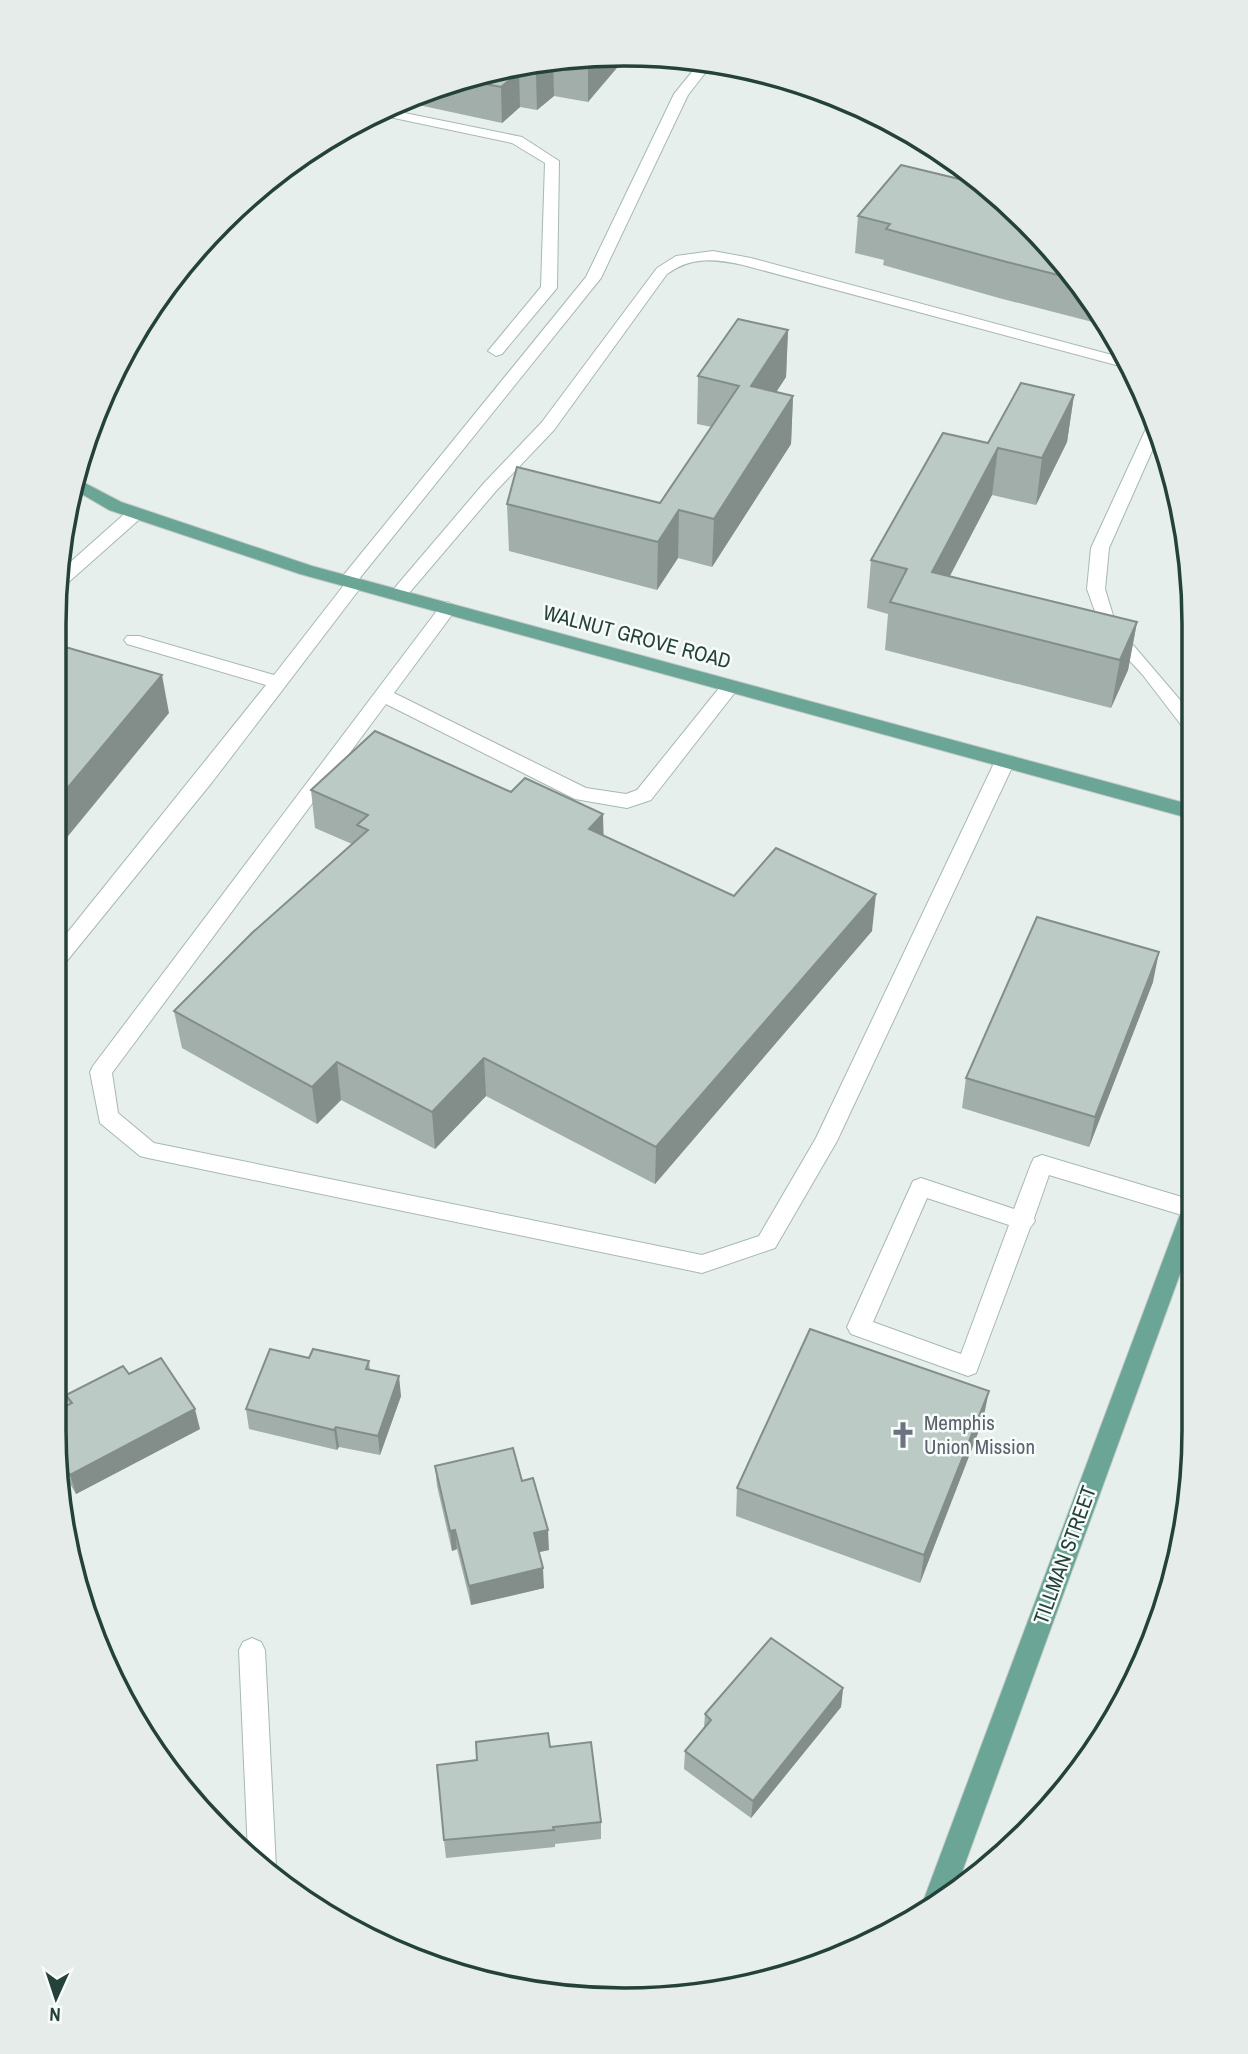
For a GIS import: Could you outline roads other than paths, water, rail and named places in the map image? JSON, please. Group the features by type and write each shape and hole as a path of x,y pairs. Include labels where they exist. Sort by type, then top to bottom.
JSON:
{"main road":[{"name":"WALNUT GROVE ROAD","path":"83,488 115,506 352,582 1182,810"},
{"name":"TILLMAN STREET","path":"943,1887 1182,1237"}],"street":[{"path":"66,948 279,683 352,582 593,278 681,94 699,71"},
{"path":"397,115 517,140 552,161 549,288 496,351"},
{"path":"398,595 490,487 548,426 662,271 675,259 696,255 721,255 1116,361"},
{"path":"1149,438 1100,548 1096,589 1108,627 1148,670 1182,713"},
{"path":"69,572 136,513"},
{"path":"448,608 101,1072 108,1117 148,1150 702,1264 767,1242 826,1141 1005,761"},
{"path":"132,640 279,683"},
{"path":"384,695 582,794 627,801 644,795 731,686"},
{"path":"1024,1221 921,1187 859,1327 968,1366 1024,1221 1042,1164 1182,1207"},
{"path":"252,1650 261,1853"}],"place":[{"name":"Memphis Union Mission","path":"903,1435"}]}
